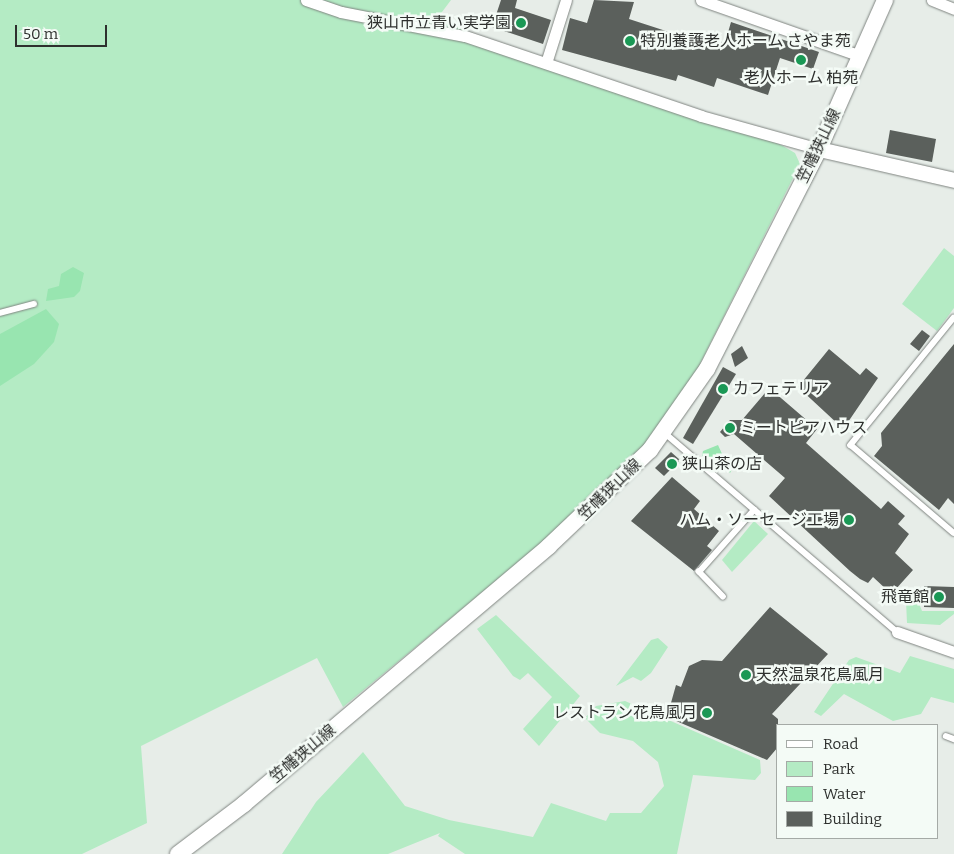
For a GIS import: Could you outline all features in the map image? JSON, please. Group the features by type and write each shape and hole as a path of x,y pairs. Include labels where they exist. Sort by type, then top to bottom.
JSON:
{"main road":[{"name":"笠幡狭山線","path":"178,854 244,804 606,497 665,432 707,368 819,149 885,0"}],"street":[{"path":"306,0 340,12 465,36 819,149 954,180"},
{"path":"546,63 566,0"},
{"path":"701,0 861,56"},
{"path":"932,0 954,9"},
{"path":"897,632 954,652"}],"lane":[{"path":"0,313 34,304"},
{"path":"954,318 851,445 954,533"},
{"path":"665,432 897,632"},
{"path":"723,597 699,572 754,510"},
{"path":"946,736 954,739"}],"green space":[{"path":"0,0 451,0 436,20 776,142 795,153 800,164 697,370 661,428 560,528 343,707 317,658 141,746 147,823 82,854 0,854"},
{"path":"944,248 954,256 954,308 937,331 902,304"},
{"path":"754,521 768,534 732,572 722,560"},
{"path":"916,596 922,611 954,611 954,614 940,625 907,623 906,601"},
{"path":"496,615 580,696 539,746 523,729 552,697 528,673 520,680 513,676 477,629"},
{"path":"658,638 668,647 651,673 641,681 633,677 616,686 651,640"},
{"path":"910,656 954,669 954,703 931,697 921,714 893,721 844,694 821,716 814,712 849,660 856,657 900,673"},
{"path":"625,701 760,760 761,773 755,780 693,775 677,854 465,854 438,836 440,833 388,854 282,854 316,802 363,752 405,806 449,820 533,837 551,803 606,821 610,813 641,813 664,786 658,762 633,741 600,733 585,718 596,706"}],"water":[{"path":"73,267 84,273 80,291 74,297 46,301 48,289 59,286 61,274"},
{"path":"46,309 59,324 54,342 34,364 0,386 0,334"},
{"path":"718,445 723,456 743,460 735,463 730,473 721,461 702,456 703,451"}],"building":[{"name":"狭山市立青い実学園","path":"501,0 517,0 515,8 551,20 543,44 492,27"},
{"path":"594,0 634,2 629,19 706,44 708,37 725,43 731,22 819,52 813,69 780,58 768,95 717,78 714,87 678,75 676,81 562,50 570,18 587,23"},
{"path":"890,130 936,139 932,162 886,153"},
{"path":"922,330 930,336 919,351 910,344"},
{"path":"954,344 954,504 948,498 939,510 874,456 882,446 881,433"},
{"path":"742,346 748,358 735,367 731,354"},
{"path":"829,349 860,375 866,368 878,378 846,425 842,421 839,425 798,387"},
{"path":"723,367 736,374 693,444 683,438"},
{"name":"ハム・ソーセージ工場","path":"774,392 817,429 806,443 881,509 888,501 905,516 898,524 909,534 895,553 913,570 895,590 891,586 887,590 873,577 868,583 850,571 769,496 785,478 734,434 725,437 720,432 730,420 742,420 765,393 770,397"},
{"path":"671,452 680,460 664,476 655,468"},
{"path":"672,477 700,501 694,509 719,531 707,546 712,550 694,571 631,521"},
{"name":"飛竜館","path":"924,586 954,587 954,608 924,607"},
{"name":"天然温泉花鳥風月","path":"770,607 828,654 772,714 778,719 778,724 776,724 776,749 767,760 667,717 676,685 681,687 689,666 702,660 722,661"}],"place":[{"name":"狭山市立青い実学園","path":"521,23"},
{"name":"特別養護老人ホーム さやま苑","path":"630,41"},
{"name":"老人ホーム 柏苑","path":"801,60"},
{"name":"カフェテリア","path":"723,389"},
{"name":"ミートピアハウス","path":"730,428"},
{"name":"狭山茶の店","path":"672,464"},
{"name":"ハム・ソーセージ工場","path":"849,520"},
{"name":"飛竜館","path":"939,597"},
{"name":"天然温泉花鳥風月","path":"746,675"},
{"name":"レストラン花鳥風月","path":"707,713"}]}
